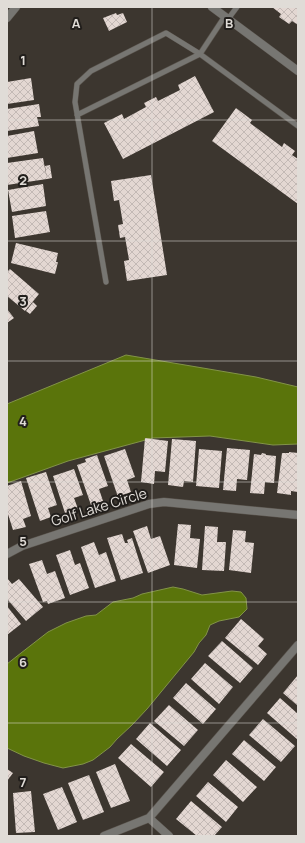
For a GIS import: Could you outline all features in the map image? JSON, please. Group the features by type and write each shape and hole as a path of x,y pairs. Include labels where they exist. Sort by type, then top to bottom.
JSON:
{"street":[{"path":"7,18 16,7"},
{"path":"212,7 298,71"},
{"name":"Golf Lake Circle","path":"7,554 22,546 149,504 164,502 298,514"},
{"path":"104,836 149,818 298,645"},
{"path":"149,818 170,836"}],"lane":[{"path":"77,115 200,54 226,18 237,7"},
{"path":"106,282 75,102 77,84 91,71 166,33 200,54 298,126"}],"shaded area":[{"path":"126,355 256,377 298,387 298,444 273,445 210,436 153,438 68,461 7,483 7,404"},
{"path":"173,587 202,595 232,591 241,592 246,598 247,609 239,617 219,621 210,625 206,635 194,652 147,709 110,747 93,760 83,764 63,768 24,756 7,748 7,664 48,632 66,623 86,616 96,615 113,602"}],"building":[{"path":"272,7 298,7 298,25 292,21 289,24 279,17 281,14"},
{"path":"116,13 117,15 123,13 127,22 109,31 103,18"},
{"path":"195,76 214,112 123,159 104,123 122,114 124,119 146,107 144,103 156,97 158,101 180,90 178,85"},
{"path":"31,78 34,100 7,104 7,82"},
{"path":"39,104 41,117 37,117 39,126 7,131 7,109"},
{"path":"236,108 252,120 250,123 282,147 284,143 295,151 292,155 298,159 298,204 212,141"},
{"path":"34,131 38,153 7,158 7,136"},
{"path":"43,158 47,179 7,185 7,163"},
{"path":"50,165 52,178 47,179 45,166"},
{"path":"151,175 167,275 127,281 124,261 129,260 125,237 120,238 118,225 123,224 119,200 114,201 111,181"},
{"path":"43,184 46,206 12,212 8,190"},
{"path":"46,211 50,232 15,238 12,216"},
{"path":"16,243 58,253 56,262 58,262 55,274 11,263"},
{"path":"10,269 39,294 25,311 7,296 7,272"},
{"path":"33,302 37,306 30,314 26,311"},
{"path":"7,309 14,318 7,323"},
{"path":"145,438 168,441 165,472 155,471 154,484 141,482"},
{"path":"172,439 196,441 193,482 184,481 183,487 168,485"},
{"path":"227,448 250,450 247,480 237,479 236,491 223,490"},
{"path":"125,449 135,477 127,480 131,492 118,497 104,456"},
{"path":"199,449 222,451 219,488 196,486"},
{"path":"262,453 276,456 274,483 265,482 264,494 250,493 254,454 261,455"},
{"path":"282,453 298,453 298,492 291,491 291,495 277,493"},
{"path":"97,455 108,486 99,489 103,501 91,505 77,465 86,462 85,459"},
{"path":"74,469 83,495 74,498 78,509 65,513 53,476"},
{"path":"46,472 57,505 48,508 51,517 40,521 26,478"},
{"path":"21,481 31,516 23,519 26,527 13,530 7,511 7,486"},
{"path":"178,524 191,525 190,538 200,539 197,568 174,565"},
{"path":"147,526 151,539 160,536 170,565 148,573 133,531"},
{"path":"205,526 218,527 217,542 226,542 224,571 202,570"},
{"path":"233,530 246,531 245,542 254,543 251,573 229,570"},
{"path":"122,534 125,543 128,543 127,540 132,538 143,573 121,580 107,538"},
{"path":"94,542 99,555 106,552 116,581 95,588 81,547"},
{"path":"70,550 75,565 80,563 89,588 70,595 56,555"},
{"path":"42,560 47,574 55,571 65,598 48,604 47,601 43,602 29,564"},
{"path":"7,578 12,584 19,579 43,607 26,621 7,599"},
{"path":"7,606 21,624 7,635"},
{"path":"241,619 264,639 258,646 267,654 258,665 225,638"},
{"path":"222,641 253,668 240,683 208,656"},
{"path":"205,663 233,687 219,704 191,679"},
{"path":"298,675 298,706 283,693"},
{"path":"186,683 216,709 203,724 173,698"},
{"path":"280,698 298,714 298,740 267,713"},
{"path":"169,705 198,730 184,746 154,721"},
{"path":"263,719 295,746 281,762 249,735"},
{"path":"150,723 181,750 167,766 136,739"},
{"path":"244,740 276,767 264,781 232,754"},
{"path":"131,744 164,772 151,787 118,758"},
{"path":"226,760 257,787 243,802 213,775"},
{"path":"115,764 130,801 111,808 96,772"},
{"path":"7,769 13,773 7,781"},
{"path":"89,775 104,812 83,820 68,783"},
{"path":"208,782 238,807 226,822 196,796"},
{"path":"62,787 77,822 58,830 43,794"},
{"path":"31,791 35,832 16,833 13,793"},
{"path":"191,801 222,827 214,836 197,836 176,819"}]}
